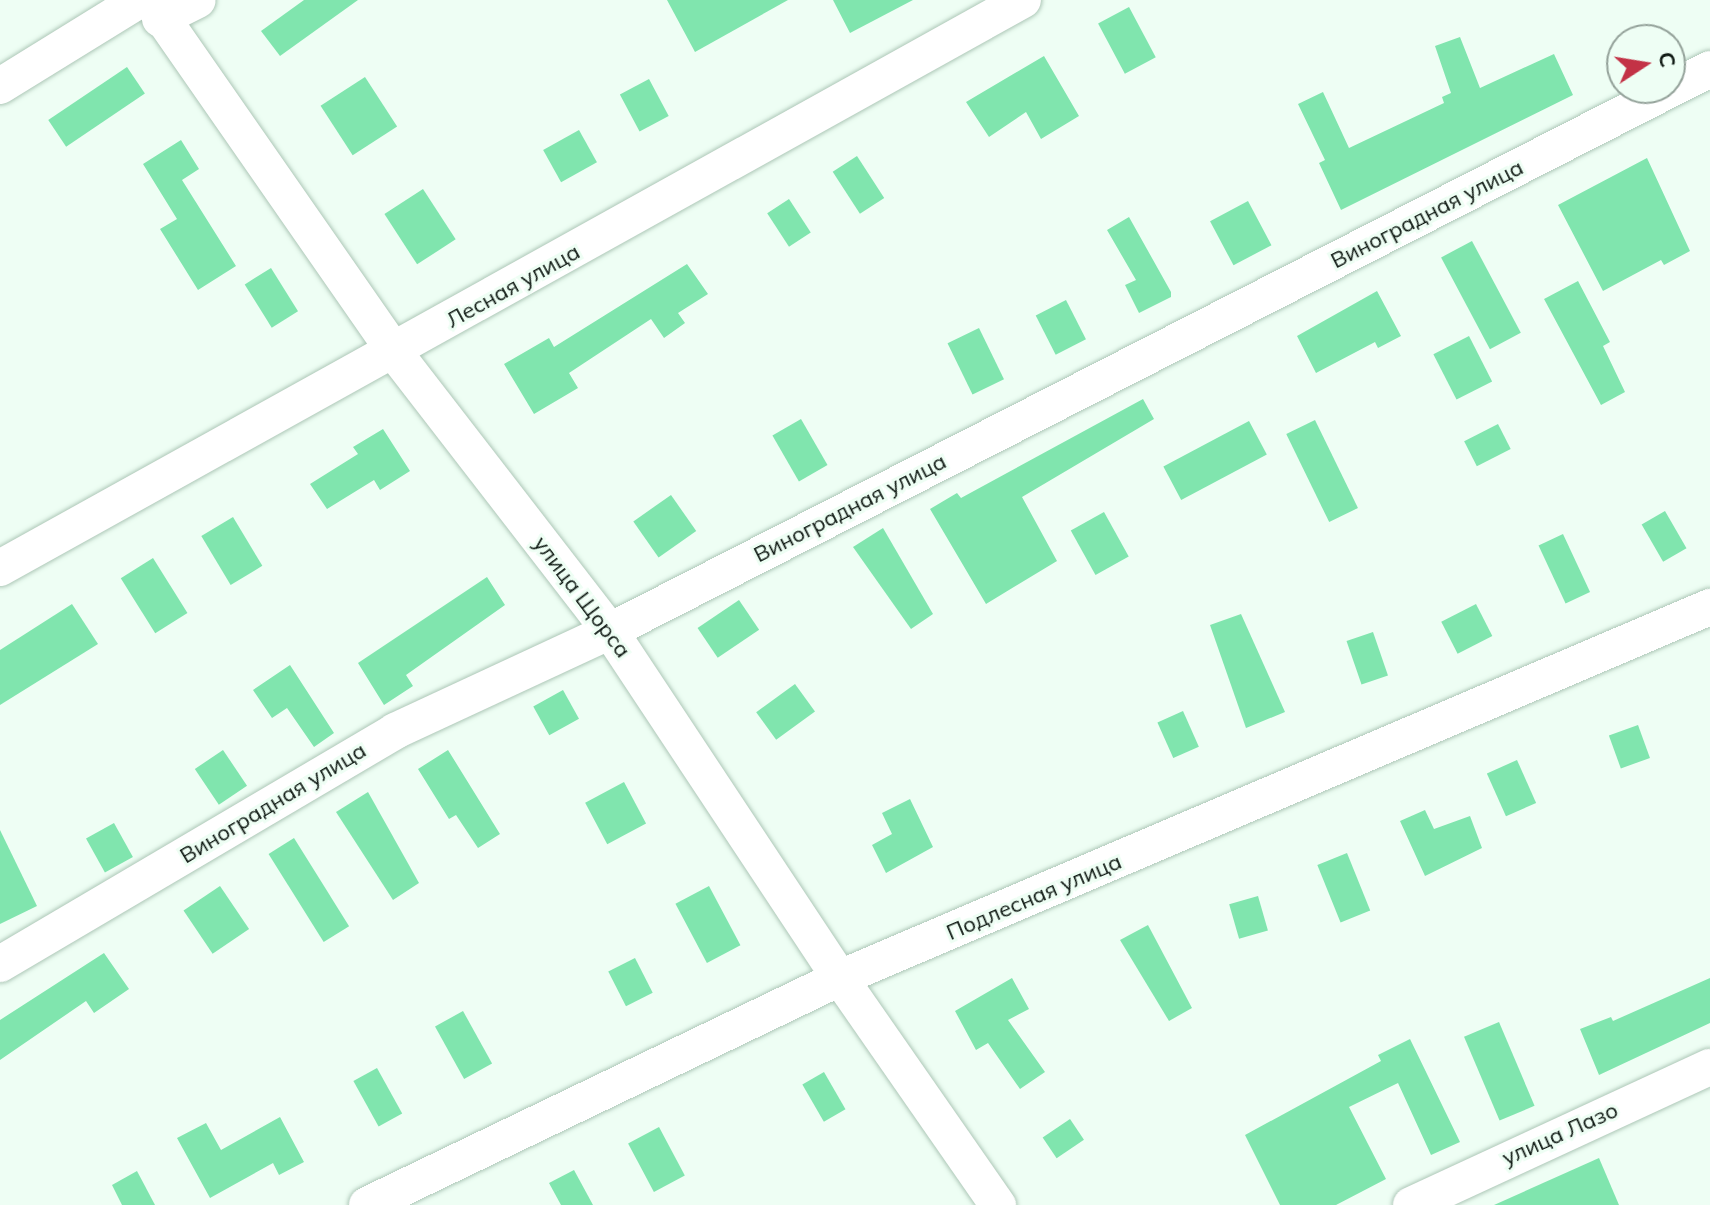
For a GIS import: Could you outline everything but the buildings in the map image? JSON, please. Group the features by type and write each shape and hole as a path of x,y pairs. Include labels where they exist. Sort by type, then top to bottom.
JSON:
{"street":[{"path":"0,86 150,6 198,0"},
{"name":"Лесная улица","path":"0,568 395,353 1023,0"},
{"name":"улица Щорса","path":"150,6 395,353 610,631 840,978 998,1205"},
{"name":"Виноградная улица","path":"0,964 395,731 610,631 1710,69"},
{"name":"Подлесная улица","path":"367,1205 840,978 1710,607"},
{"name":"улица Лазо","path":"1411,1205 1710,1067"}]}
